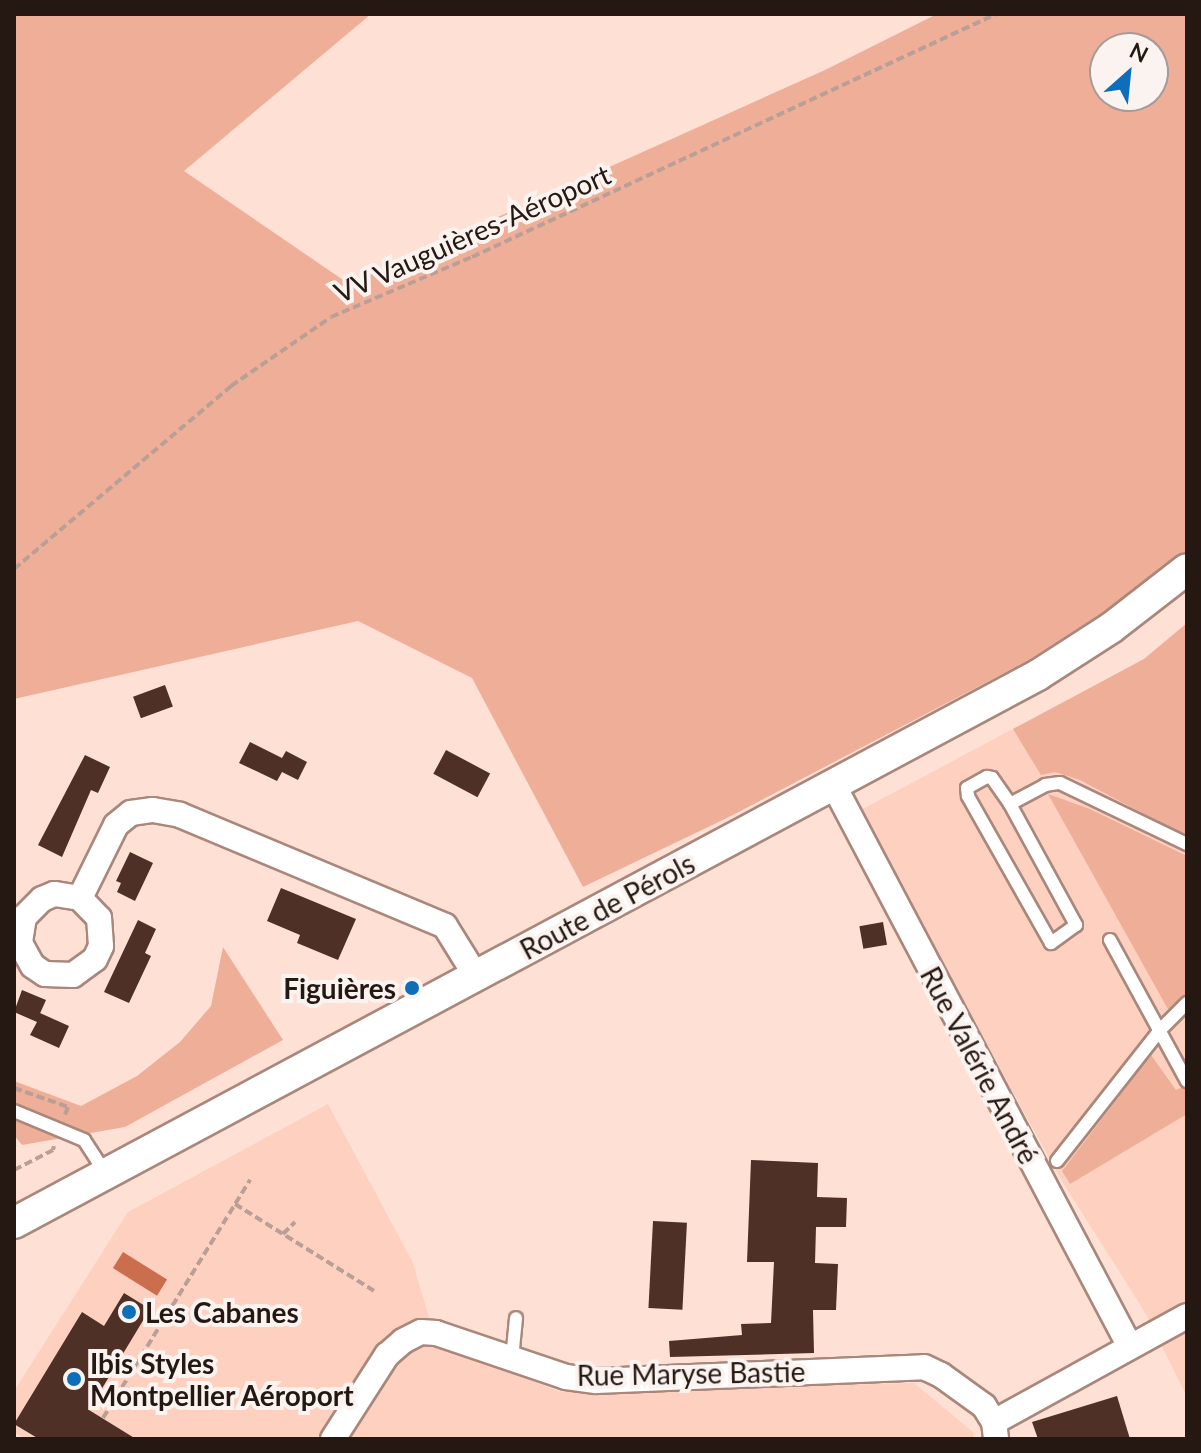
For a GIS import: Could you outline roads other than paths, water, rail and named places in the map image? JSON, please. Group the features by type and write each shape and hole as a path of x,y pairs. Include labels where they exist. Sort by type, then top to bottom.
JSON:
{"street":[{"name":"Route de Pérols","path":"14,1223 1038,675 1111,628 1187,569"},
{"name":"Rue Valérie André","path":"833,784 1129,1345"},
{"path":"80,898 116,825 131,813 153,810 180,815 445,926 476,976"},
{"path":"995,1430 1129,1345 1187,1316"},
{"name":"Rue Maryse Bastie","path":"333,1439 387,1355 403,1341 421,1332 436,1333 566,1377 596,1381 924,1367 984,1406 995,1430"}],"lane":[{"path":"992,778 1010,804 1076,925 1051,943 967,788 992,778"},
{"path":"1010,804 1045,785 1060,783 1187,844"},
{"path":"1110,940 1187,1081"},
{"path":"1057,1161 1161,1029 1187,1003"},
{"path":"14,1111 84,1140 106,1174"},
{"path":"512,1359 516,1318"}],"place":[{"name":"Figuières","path":"412,988"},
{"name":"Les Cabanes","path":"129,1312"},
{"name":"Ibis Styles Montpellier Aéroport","path":"74,1379"}]}
